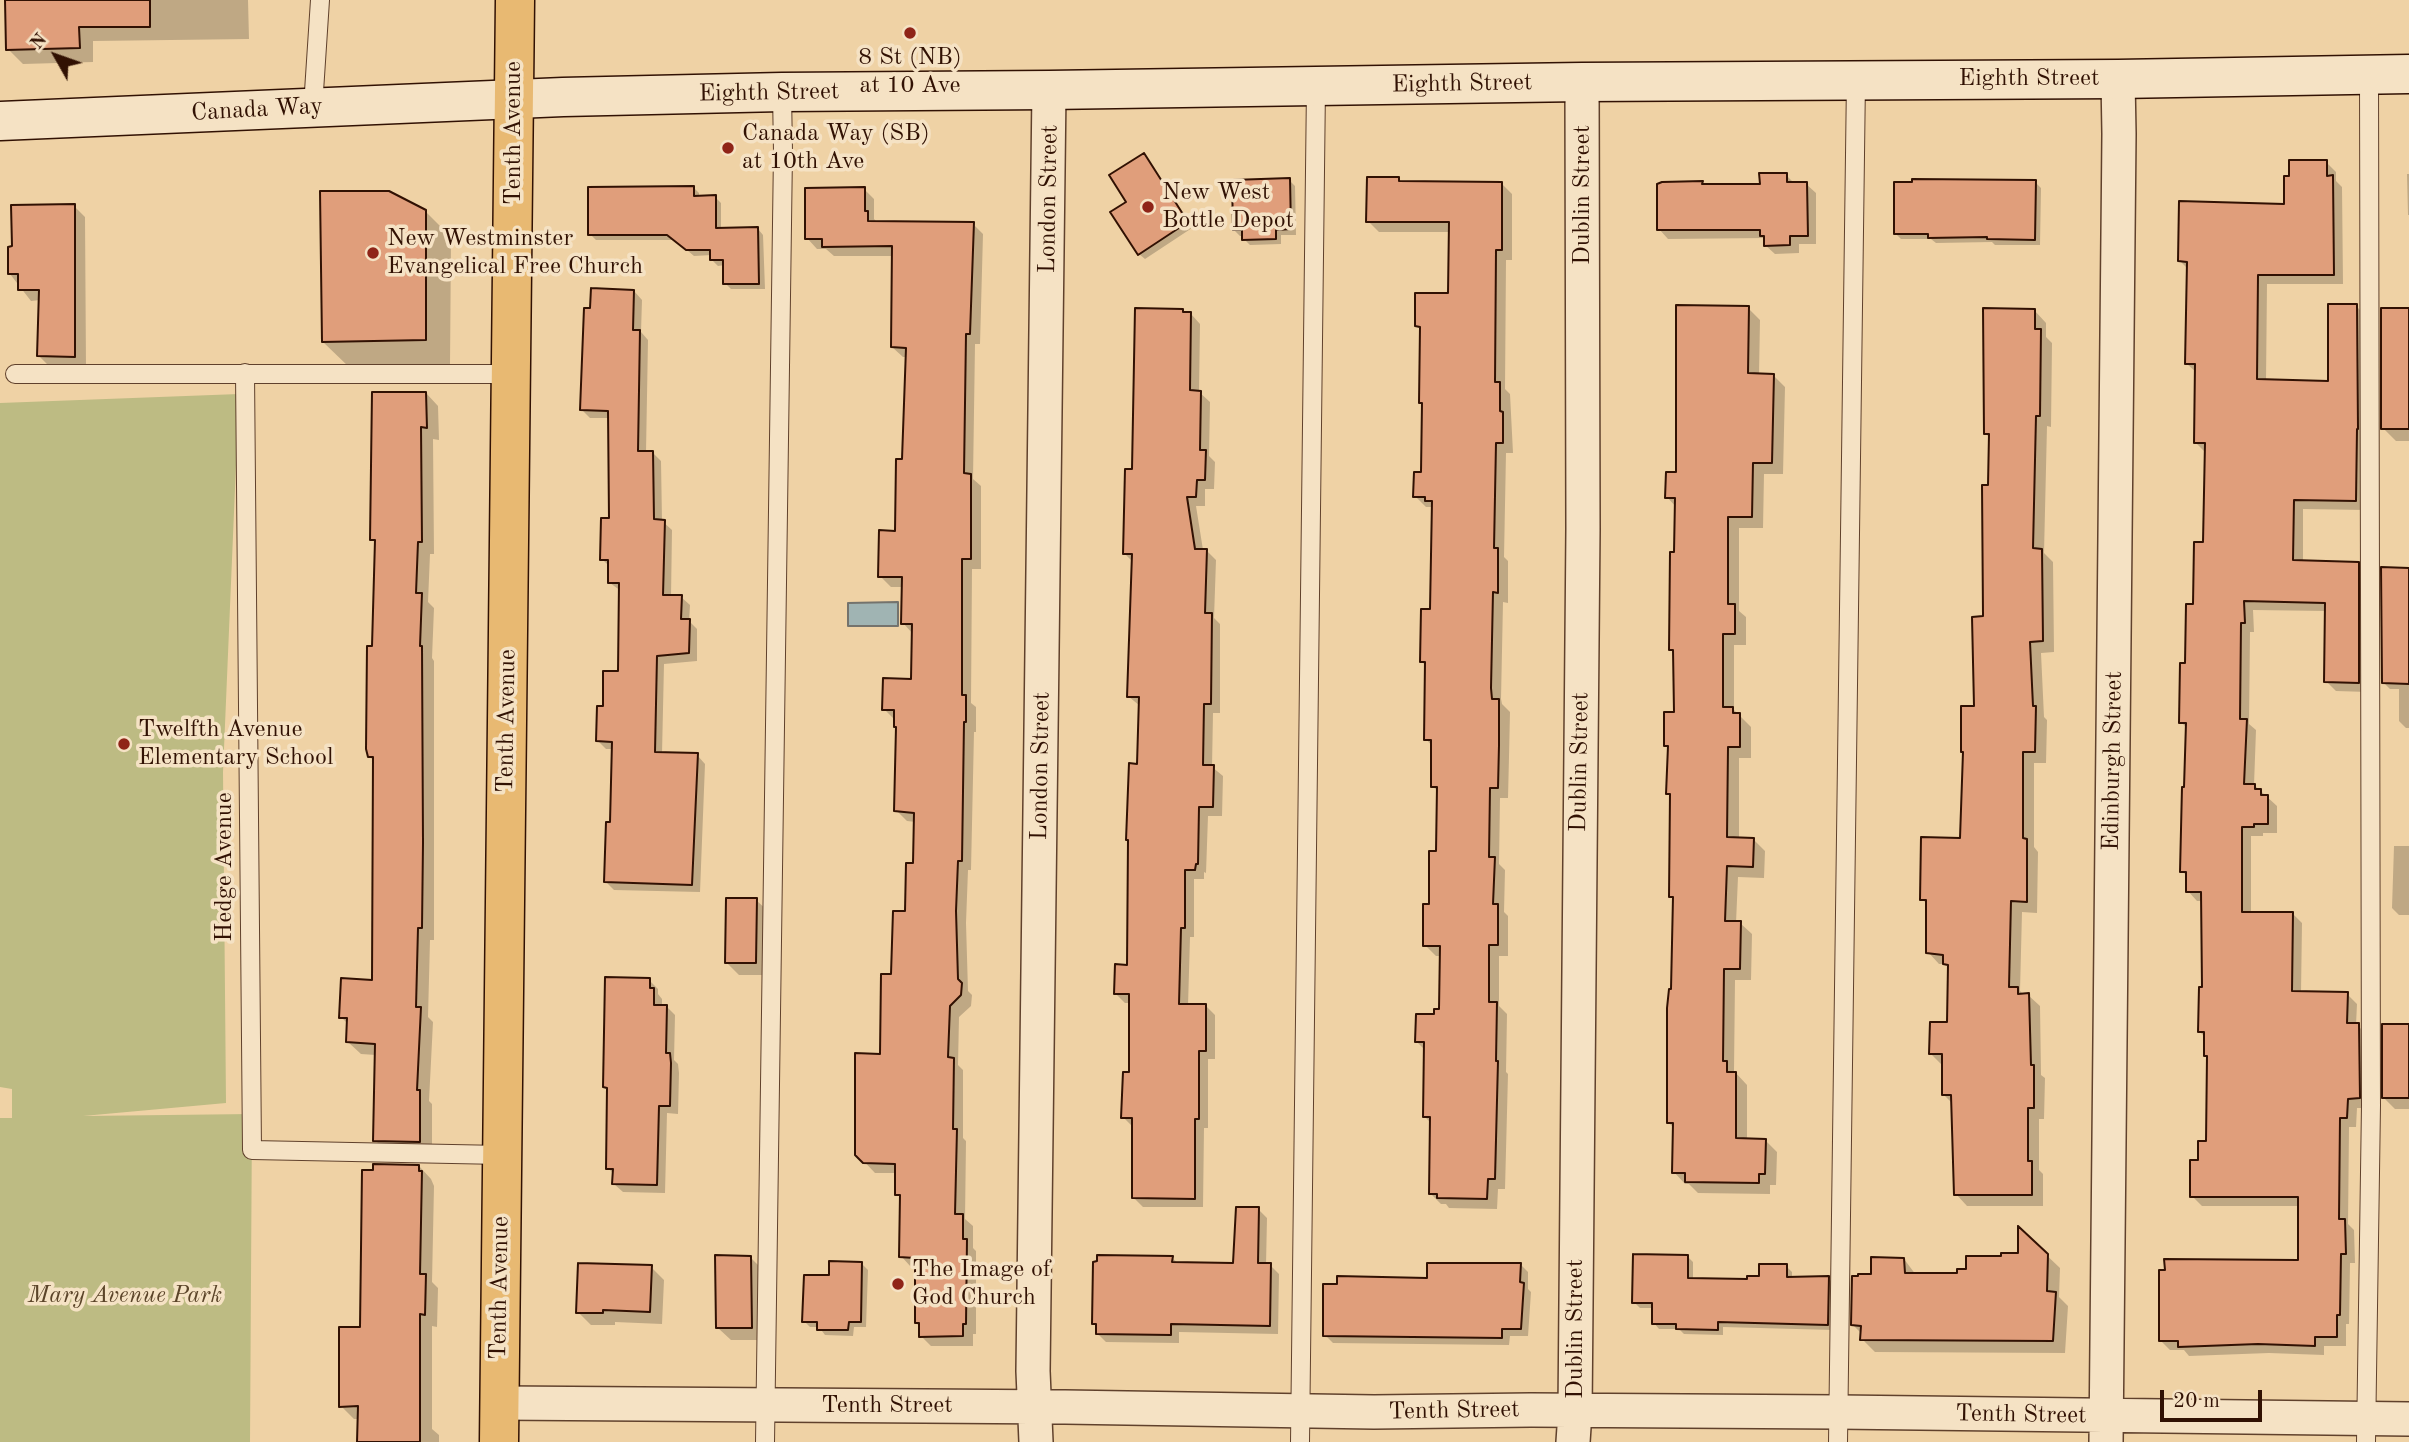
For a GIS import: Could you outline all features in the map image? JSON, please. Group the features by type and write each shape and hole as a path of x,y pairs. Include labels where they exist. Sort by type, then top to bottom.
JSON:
{"main road":[{"name":"Tenth Avenue","path":"499,1442 515,0"}],"street":[{"name":"Eighth Street","path":"514,100 782,92 2409,75"},
{"name":"Edinburgh Street","path":"2107,1429 2118,79"},
{"name":"Dublin Street","path":"1574,1427 1583,529 1582,82"},
{"name":"London Street","path":"1036,1442 1033,1371 1049,90"},
{"name":"Canada Way","path":"0,121 514,100"},
{"name":"Tenth Street","path":"499,1403 1299,1409 1374,1412 1531,1410 1574,1427 2366,1430 2409,1419"}],"lane":[{"path":"313,107 320,0"},
{"path":"2366,1430 2371,1105 2369,76"},
{"path":"1838,1427 1856,79"},
{"path":"1300,1442 1316,86"},
{"path":"765,1442 782,92"},
{"name":"Hedge Avenue","path":"246,373 252,1150 502,1155"},
{"path":"16,374 511,374"}],"green space":[{"name":"Twelfth Avenue Elementary School","path":"239,394 223,772 226,1103 83,1116 252,1114 250,1442 0,1442 0,1118 12,1118 12,1089 0,1087 0,403"}],"shaded area":[{"path":"898,602 898,626 848,626 848,603"}],"building":[{"path":"5,0 150,0 150,27 79,27 80,48 6,50"},
{"name":"New West Bottle Depot","path":"1144,153 1188,222 1138,255 1110,212 1126,202 1109,175"},
{"path":"2289,160 2327,160 2327,176 2333,175 2334,275 2258,275 2257,379 2328,381 2328,304 2357,304 2356,501 2294,500 2293,560 2359,562 2359,683 2324,682 2325,603 2244,601 2245,623 2241,623 2240,719 2247,719 2244,784 2255,784 2255,789 2261,789 2261,795 2268,795 2268,824 2242,827 2242,912 2293,912 2292,991 2348,992 2347,1023 2359,1023 2360,1098 2348,1099 2347,1118 2340,1118 2339,1219 2345,1219 2346,1254 2341,1254 2337,1337 2315,1337 2315,1346 2258,1344 2178,1347 2178,1341 2159,1341 2159,1270 2165,1270 2164,1259 2298,1260 2298,1197 2190,1197 2190,1160 2198,1160 2198,1141 2206,1141 2207,1056 2204,1056 2204,1032 2198,1032 2199,987 2202,987 2201,892 2186,892 2186,872 2180,872 2186,723 2179,723 2180,663 2185,663 2186,604 2193,604 2194,542 2203,542 2205,443 2194,443 2195,364 2185,364 2187,262 2178,261 2179,201 2284,204 2284,176 2289,176"},
{"path":"1759,173 1787,173 1787,182 1807,182 1808,236 1790,236 1790,245 1764,246 1764,236 1760,236 1760,230 1657,230 1657,184 1703,181 1702,184 1760,184"},
{"path":"1367,177 1399,177 1399,181 1502,182 1502,250 1496,250 1495,382 1500,382 1503,443 1496,443 1494,548 1498,548 1498,593 1493,592 1491,688 1492,699 1499,699 1499,745 1498,788 1490,788 1489,857 1495,857 1493,904 1498,904 1498,945 1489,945 1489,1002 1497,1002 1498,1061 1495,1179 1488,1179 1487,1199 1437,1198 1437,1194 1429,1194 1430,1117 1423,1117 1424,1042 1415,1042 1416,1014 1434,1014 1434,1009 1439,1009 1440,946 1423,946 1423,904 1429,904 1429,851 1436,851 1437,787 1431,787 1431,740 1424,740 1425,662 1420,662 1421,609 1430,609 1432,501 1425,501 1425,497 1413,497 1414,472 1421,472 1422,403 1419,403 1420,327 1415,326 1415,293 1448,293 1449,222 1366,222"},
{"path":"1290,178 1291,229 1276,230 1276,239 1242,240 1242,230 1233,230 1232,180"},
{"path":"1912,179 2036,180 2035,240 1987,237 1928,238 1928,234 1894,234 1894,182 1912,182"},
{"path":"694,186 694,196 716,195 716,228 758,227 759,284 723,284 723,260 710,260 710,250 686,250 667,235 588,235 588,187"},
{"path":"865,187 865,211 868,211 868,221 974,222 970,334 966,334 964,473 971,474 971,559 962,559 962,695 966,695 966,722 962,861 958,861 956,911 958,979 962,983 961,995 950,1006 948,1057 954,1058 953,1129 957,1129 955,1214 963,1214 963,1239 967,1239 966,1324 963,1324 963,1336 919,1337 919,1323 915,1323 915,1258 899,1257 900,1195 895,1195 895,1164 863,1163 855,1155 855,1053 880,1054 881,974 891,974 893,911 905,911 906,863 913,863 914,813 894,811 894,710 882,710 883,678 911,679 912,624 901,624 902,577 878,577 879,530 895,531 896,459 902,459 906,348 891,347 892,246 822,247 822,239 805,239 805,188"},
{"name":"New Westminster Evangelical Free Church","path":"320,191 389,191 426,210 426,340 322,342"},
{"path":"75,204 75,357 37,356 39,290 18,290 18,274 8,274 8,247 12,246 11,205"},
{"path":"591,288 634,290 633,330 640,330 638,451 653,451 654,519 665,520 663,595 682,595 681,619 690,619 689,653 657,656 655,752 698,753 692,885 604,882 606,822 610,822 612,742 596,741 597,706 603,706 603,671 618,671 619,583 608,583 608,560 600,560 601,518 609,518 608,411 580,410 584,308 590,308"},
{"path":"1676,305 1749,306 1748,373 1774,374 1772,463 1753,463 1752,517 1728,517 1728,604 1735,604 1735,634 1723,634 1723,707 1733,707 1733,713 1740,713 1740,747 1728,747 1727,837 1754,838 1753,867 1727,866 1725,921 1741,921 1740,969 1724,969 1723,1061 1727,1061 1727,1072 1736,1072 1736,1138 1766,1139 1765,1174 1759,1174 1759,1183 1685,1182 1685,1173 1672,1173 1673,1123 1667,1123 1667,1008 1671,989 1673,897 1669,897 1670,794 1666,794 1668,746 1664,746 1664,712 1674,712 1673,650 1669,650 1670,552 1674,552 1675,498 1665,498 1666,472 1676,472"},
{"path":"1135,308 1183,309 1183,312 1191,312 1190,390 1201,391 1200,450 1206,450 1205,480 1197,480 1196,497 1187,497 1195,549 1207,549 1205,613 1212,613 1211,704 1204,704 1203,765 1214,765 1213,807 1199,807 1198,864 1195,870 1185,870 1185,928 1181,928 1179,1004 1206,1004 1206,1051 1199,1051 1199,1119 1195,1119 1195,1199 1132,1198 1132,1118 1121,1118 1123,1072 1129,1072 1129,994 1114,994 1115,964 1127,965 1126,840 1129,763 1137,764 1139,697 1127,697 1132,554 1123,554 1125,469 1132,469"},
{"path":"1983,308 2035,309 2035,329 2041,329 2040,416 2036,416 2033,548 2042,549 2043,641 2030,642 2033,706 2036,706 2035,752 2023,752 2023,838 2027,839 2027,902 2011,901 2009,987 2018,987 2018,994 2029,993 2031,1065 2034,1065 2034,1108 2028,1108 2028,1161 2032,1161 2032,1195 1954,1195 1951,1095 1942,1095 1942,1054 1929,1054 1930,1022 1947,1022 1948,965 1943,964 1943,955 1926,953 1926,900 1920,900 1921,837 1960,838 1963,752 1961,706 1974,706 1972,617 1983,616 1982,485 1988,485 1989,434 1984,434"},
{"path":"2381,308 2409,308 2409,429 2381,429"},
{"path":"372,392 426,392 427,428 421,427 422,542 418,542 416,593 422,593 422,928 418,928 416,1007 421,1007 417,1090 420,1090 420,1142 373,1141 375,1044 346,1042 347,1018 339,1018 341,978 372,980 373,757 368,757 366,749 367,646 372,646 375,540 370,540"},
{"path":"2381,567 2409,568 2409,684 2382,683"},
{"path":"726,898 757,898 756,963 725,963"},
{"path":"605,977 650,978 650,988 654,988 654,1005 667,1005 666,1053 670,1053 671,1063 670,1106 659,1106 657,1185 612,1184 613,1169 606,1169 607,1088 603,1087"},
{"path":"2382,1024 2409,1024 2409,1098 2382,1098"},
{"path":"373,1164 419,1165 419,1171 422,1171 420,1274 426,1274 425,1315 420,1314 420,1442 357,1442 358,1406 339,1407 339,1327 360,1327 362,1170 373,1170"},
{"path":"1236,1207 1259,1207 1258,1263 1271,1263 1270,1326 1171,1324 1171,1335 1096,1334 1096,1324 1092,1324 1093,1262 1097,1261 1097,1255 1173,1256 1172,1262 1233,1263"},
{"path":"2018,1226 2048,1254 2047,1291 2056,1292 2053,1341 1860,1340 1861,1326 1851,1325 1852,1276 1871,1274 1871,1257 1904,1258 1905,1273 1957,1273 1957,1269 1966,1269 1966,1256 2018,1253"},
{"path":"1633,1254 1688,1255 1688,1278 1747,1279 1747,1276 1759,1276 1759,1264 1787,1264 1787,1277 1829,1276 1828,1325 1718,1322 1718,1330 1676,1329 1676,1324 1652,1324 1652,1303 1632,1303"},
{"path":"715,1255 751,1256 752,1328 716,1328"},
{"path":"829,1261 862,1262 861,1322 849,1322 848,1330 817,1330 817,1322 802,1322 804,1275 829,1275"},
{"path":"578,1263 652,1265 650,1312 603,1310 603,1313 576,1313"},
{"path":"1427,1263 1521,1263 1520,1282 1524,1283 1521,1329 1502,1329 1502,1338 1323,1336 1323,1284 1337,1284 1337,1276 1427,1278"}],"place":[{"name":"8 St (NB) at 10 Ave","path":"910,33"},
{"name":"Canada Way (SB) at 10th Ave","path":"728,148"},
{"name":"New West Bottle Depot","path":"1148,207"},
{"name":"New Westminster Evangelical Free Church","path":"373,253"},
{"name":"Twelfth Avenue Elementary School","path":"124,744"},
{"name":"The Image of God Church","path":"898,1284"}],"park label":[{"name":"Mary Avenue Park","path":"125,1296"}]}
